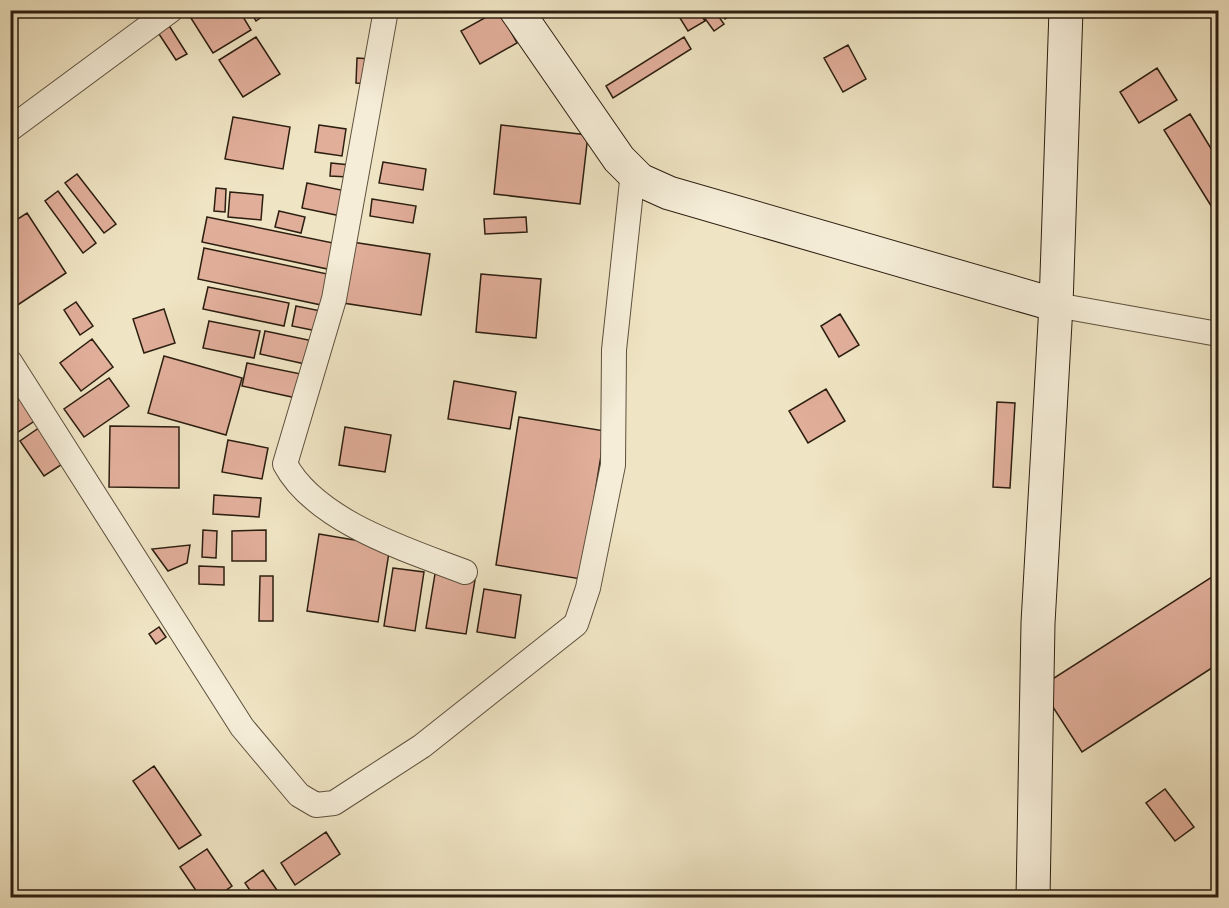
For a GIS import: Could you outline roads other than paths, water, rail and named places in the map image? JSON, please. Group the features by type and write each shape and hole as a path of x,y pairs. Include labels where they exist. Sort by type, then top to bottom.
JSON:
{"street":[{"path":"10,129 171,10"},
{"path":"386,10 333,299 285,464 292,478 311,497 364,530 399,549 465,572"},
{"path":"516,10 619,159 640,180 669,193 1056,305 1218,334"},
{"path":"1033,897 1038,623 1056,305 1066,10"},
{"path":"10,362 242,727 299,795 316,805 334,803 422,746 471,709 568,632 582,611 613,465 614,350 633,172"}]}
